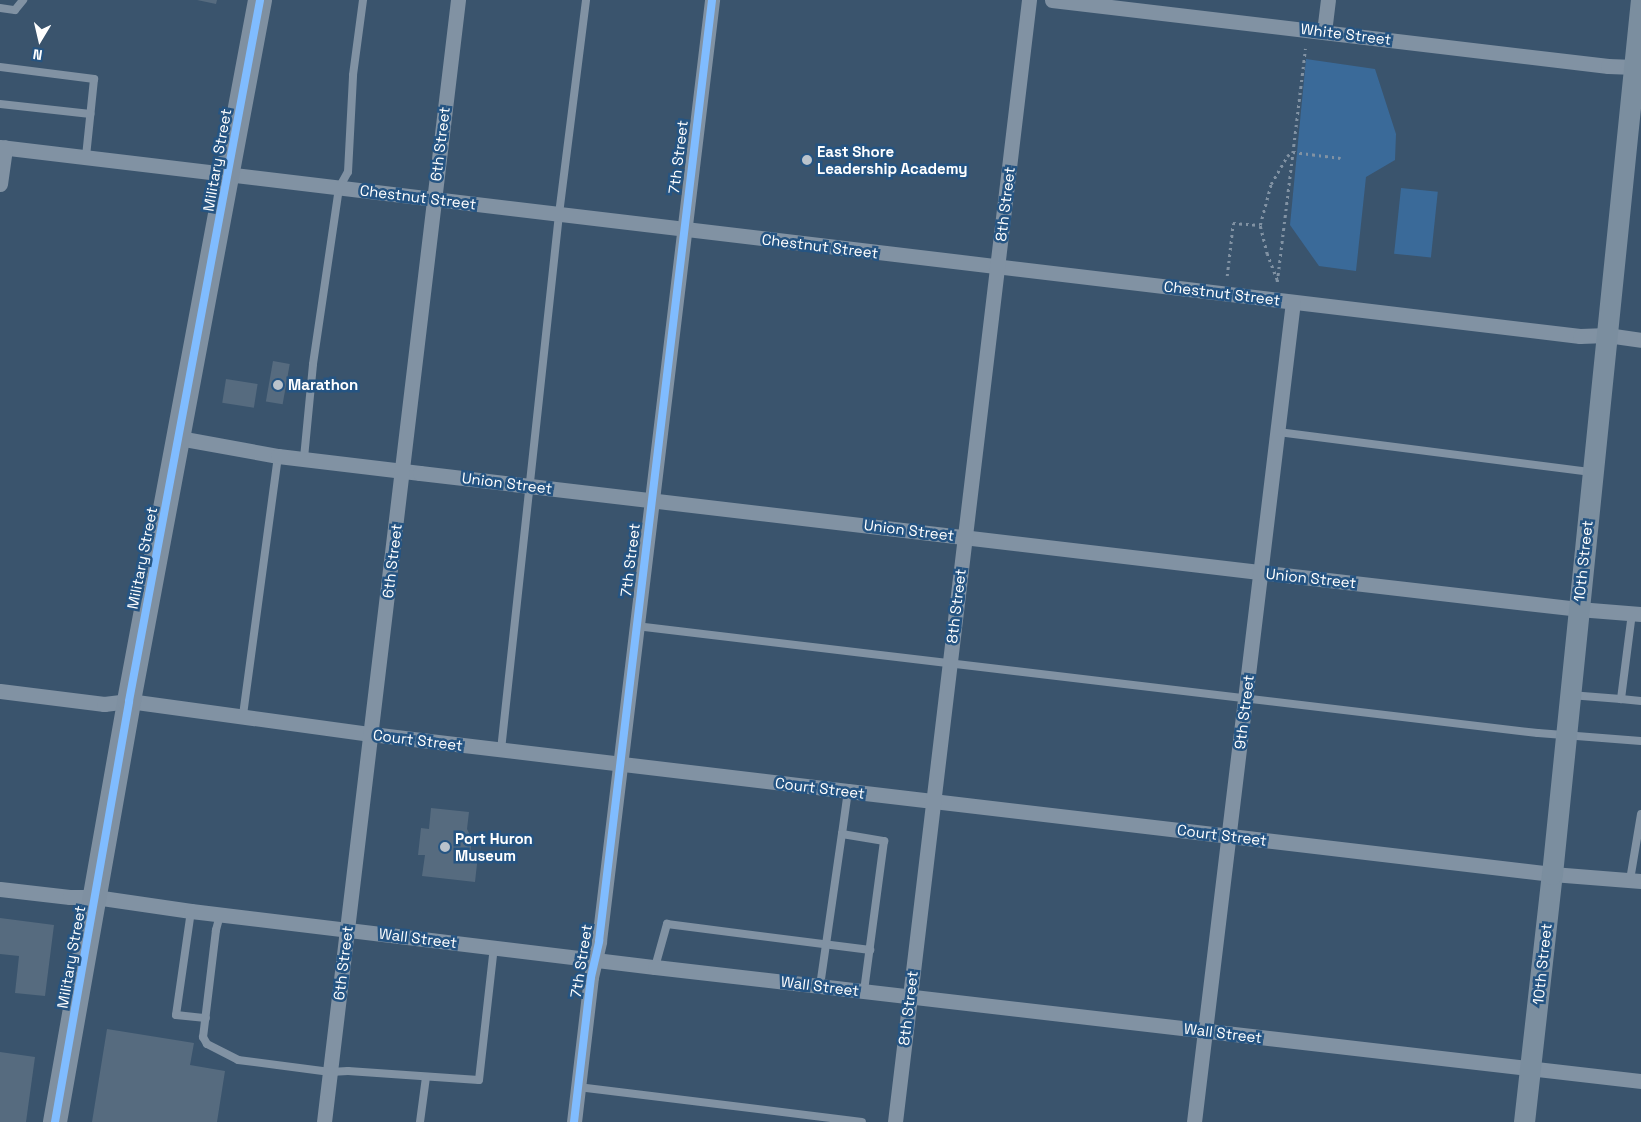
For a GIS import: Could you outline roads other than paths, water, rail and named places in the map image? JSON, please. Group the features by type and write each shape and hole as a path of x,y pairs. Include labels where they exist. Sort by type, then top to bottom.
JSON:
{"main road":[{"name":"Military Street","path":"55,1122 129,702 260,0"}],"street":[{"name":"6th Street","path":"324,1122 458,0"},
{"name":"7th Street","path":"574,1122 594,959 599,941 712,0"},
{"name":"8th Street","path":"895,1122 1029,0"},
{"name":"White Street","path":"1052,0 1608,66 1638,67"},
{"path":"1324,32 1328,0"},
{"name":"10th Street","path":"1524,1122 1552,874 1592,472 1638,67 1641,0"},
{"name":"Chestnut Street","path":"2,147 1580,336 1607,336 1641,340"},
{"path":"0,184 2,147"},
{"name":"9th Street","path":"1194,1122 1293,302"},
{"name":"Union Street","path":"178,438 278,456 1578,609 1637,613"},
{"name":"Court Street","path":"0,691 104,704 129,702 501,750 1552,874 1635,881"},
{"name":"Wall Street","path":"0,889 95,898 655,967 1641,1081"}],"lane":[{"path":"0,8 15,10 23,0"},
{"path":"304,458 313,364 339,188 348,172 353,75 364,0"},
{"path":"501,750 559,214 586,0"},
{"path":"0,67 94,79 86,158"},
{"path":"0,104 90,114"},
{"path":"1278,432 1592,472"},
{"path":"243,716 278,456"},
{"path":"1621,699 1637,613"},
{"path":"636,626 1565,736 1641,741"},
{"path":"1569,695 1641,701"},
{"path":"820,986 848,791"},
{"path":"1635,881 1641,814"},
{"path":"842,834 884,841 864,991"},
{"path":"191,911 176,1015 206,1018"},
{"path":"220,914 216,930 204,1037 207,1044 238,1060 330,1072 348,1071 479,1080 494,947"},
{"path":"655,967 667,924 870,950"},
{"path":"420,1122 426,1077"},
{"path":"578,1087 862,1122"}],"place":[{"name":"East Shore Leadership Academy","path":"807,160"},
{"name":"Marathon","path":"278,385"},
{"name":"Port Huron Museum","path":"445,847"}]}
